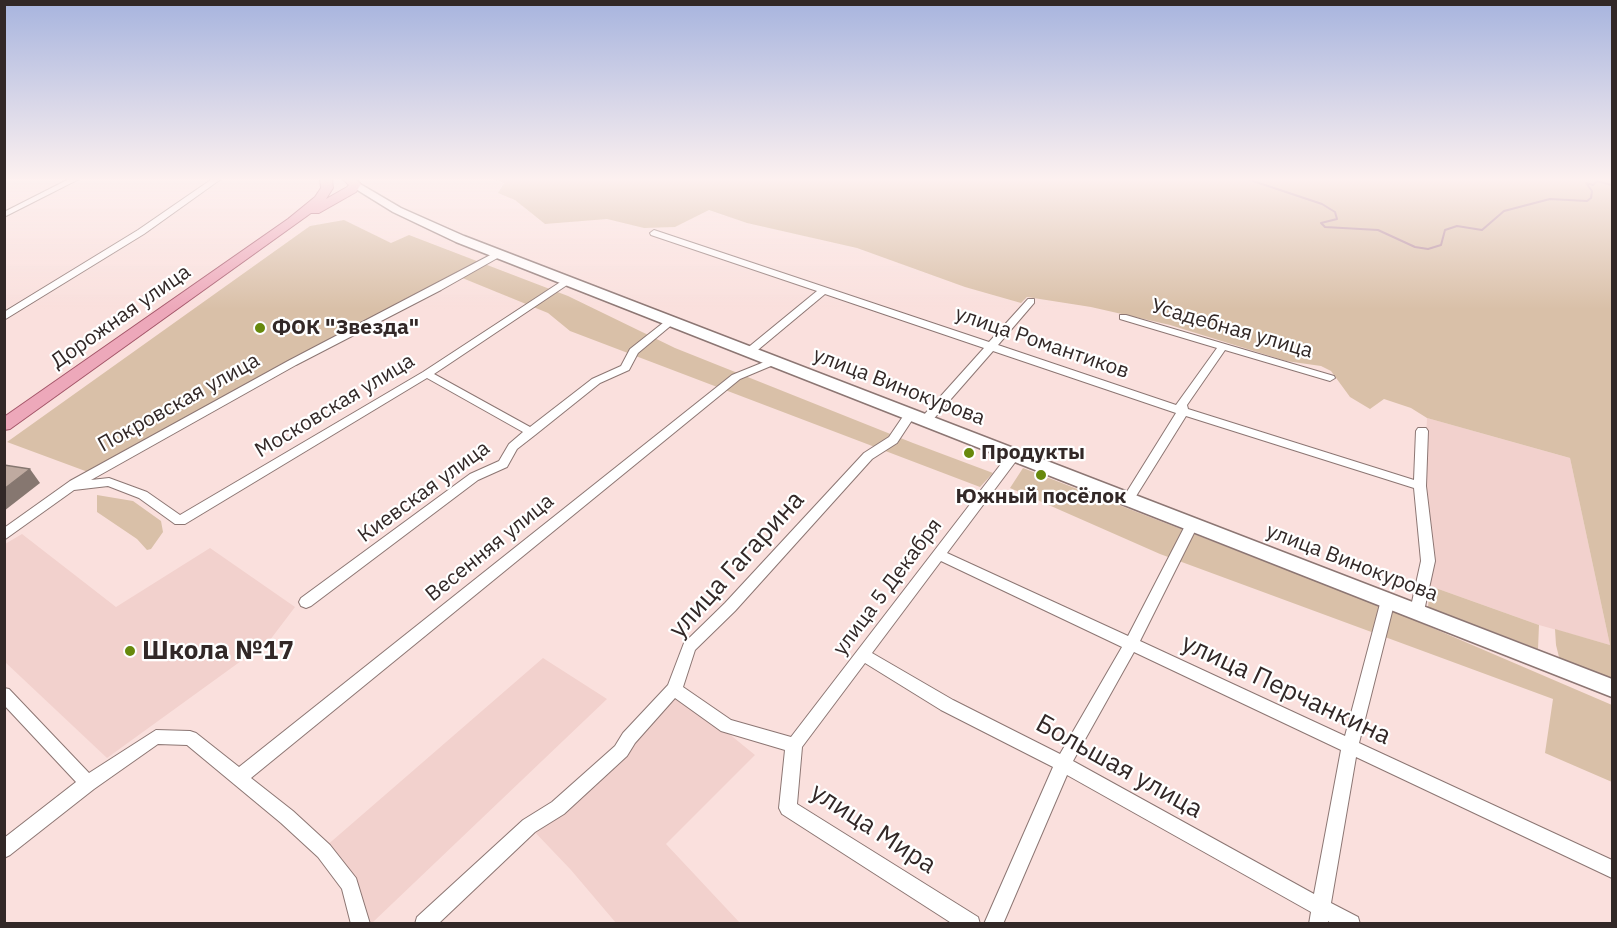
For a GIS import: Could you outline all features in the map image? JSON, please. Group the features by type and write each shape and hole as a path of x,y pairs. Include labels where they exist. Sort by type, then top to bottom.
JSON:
{"main road":[{"name":"Дорожная улица","path":"4,425 292,222"},
{"name":"улица Винокурова","path":"421,222 1612,688"}],"street":[{"path":"4,317 155,222"},
{"name":"улица Романтиков","path":"654,233 1183,411 1420,486"},
{"name":"Покровская улица","path":"4,535 71,486 292,363 444,285 498,254"},
{"name":"Московская улица","path":"71,486 109,482 143,495 180,521 427,374 568,281"},
{"path":"749,352 824,290"},
{"name":"улица Гагарина","path":"424,924 529,826 558,808 621,751 629,738 674,689 688,647 730,607 868,456 893,440 918,417 991,347 1031,300"},
{"name":"Усадебная улица","path":"1123,317 1330,378"},
{"name":"Киевская улица","path":"306,602 474,477 503,464 513,447 596,381 625,368 634,351 671,321"},
{"path":"1130,498 1183,411 1181,405 1222,348"},
{"name":"Весенняя улица","path":"238,778 736,377 774,361"},
{"path":"427,374 531,432"},
{"path":"1416,611 1428,561 1420,486 1422,431"},
{"name":"улица 5 Декабря","path":"794,745 1015,454"},
{"path":"993,924 1063,764 1131,644 1193,523"},
{"name":"улица Перчанкина","path":"938,554 1612,869"},
{"path":"1320,916 1350,747 1388,600"},
{"name":"Большая улица","path":"863,655 947,705 1063,764 1320,916 1351,924"},
{"path":"674,689 727,726 794,745"},
{"path":"4,694 88,783"},
{"path":"4,849 88,783 156,737 190,738 287,817 324,851 350,884 361,924"},
{"name":"улица Мира","path":"794,745 788,808 971,924"}],"shaded area":[{"name":"ФОК \"Звезда\"","path":"349,222 391,243 409,235 568,296 675,348 993,473 980,487 570,331 548,313 455,275 88,472 7,442 310,226"},
{"path":"621,222 684,222 675,227 644,228"},
{"path":"745,222 1612,222 1612,681 1560,661 1556,645 1555,629 1610,645 1570,458 1427,418 1411,408 1384,399 1370,409 1350,397 1331,371 1321,366 1286,361 1170,325 1091,307 1027,297 1021,303 965,287 857,248"},
{"path":"1427,418 1570,458 1610,645 1539,625 1430,586 1431,564 1423,496"},
{"path":"1023,468 1393,611 1612,705 1612,782 1545,753 1553,699 1160,554 1010,488"},
{"path":"97,495 133,501 161,521 163,532 151,549 147,550 137,539 97,512"},
{"name":"Школа №17","path":"22,534 116,607 210,548 295,607 270,640 107,758 5,662 5,544"},
{"path":"1430,586 1539,625 1538,649 1428,607"},
{"path":"543,658 607,699 372,923 364,923 325,847"},
{"path":"674,689 755,755 666,844 740,923 616,923 571,870 529,826 558,808"}],"building":[{"path":"4,465 30,469 4,489"}],"waterway":[{"path":"1324,222 1321,223 1325,227 1378,230 1415,247 1428,249 1441,245 1445,230 1457,226 1482,230 1491,222"}],"place":[{"name":"ФОК \"Звезда\"","path":"260,328"},
{"name":"Продукты","path":"969,453"},
{"name":"Южный посёлок","path":"1041,475"},
{"name":"Школа №17","path":"130,651"}]}
